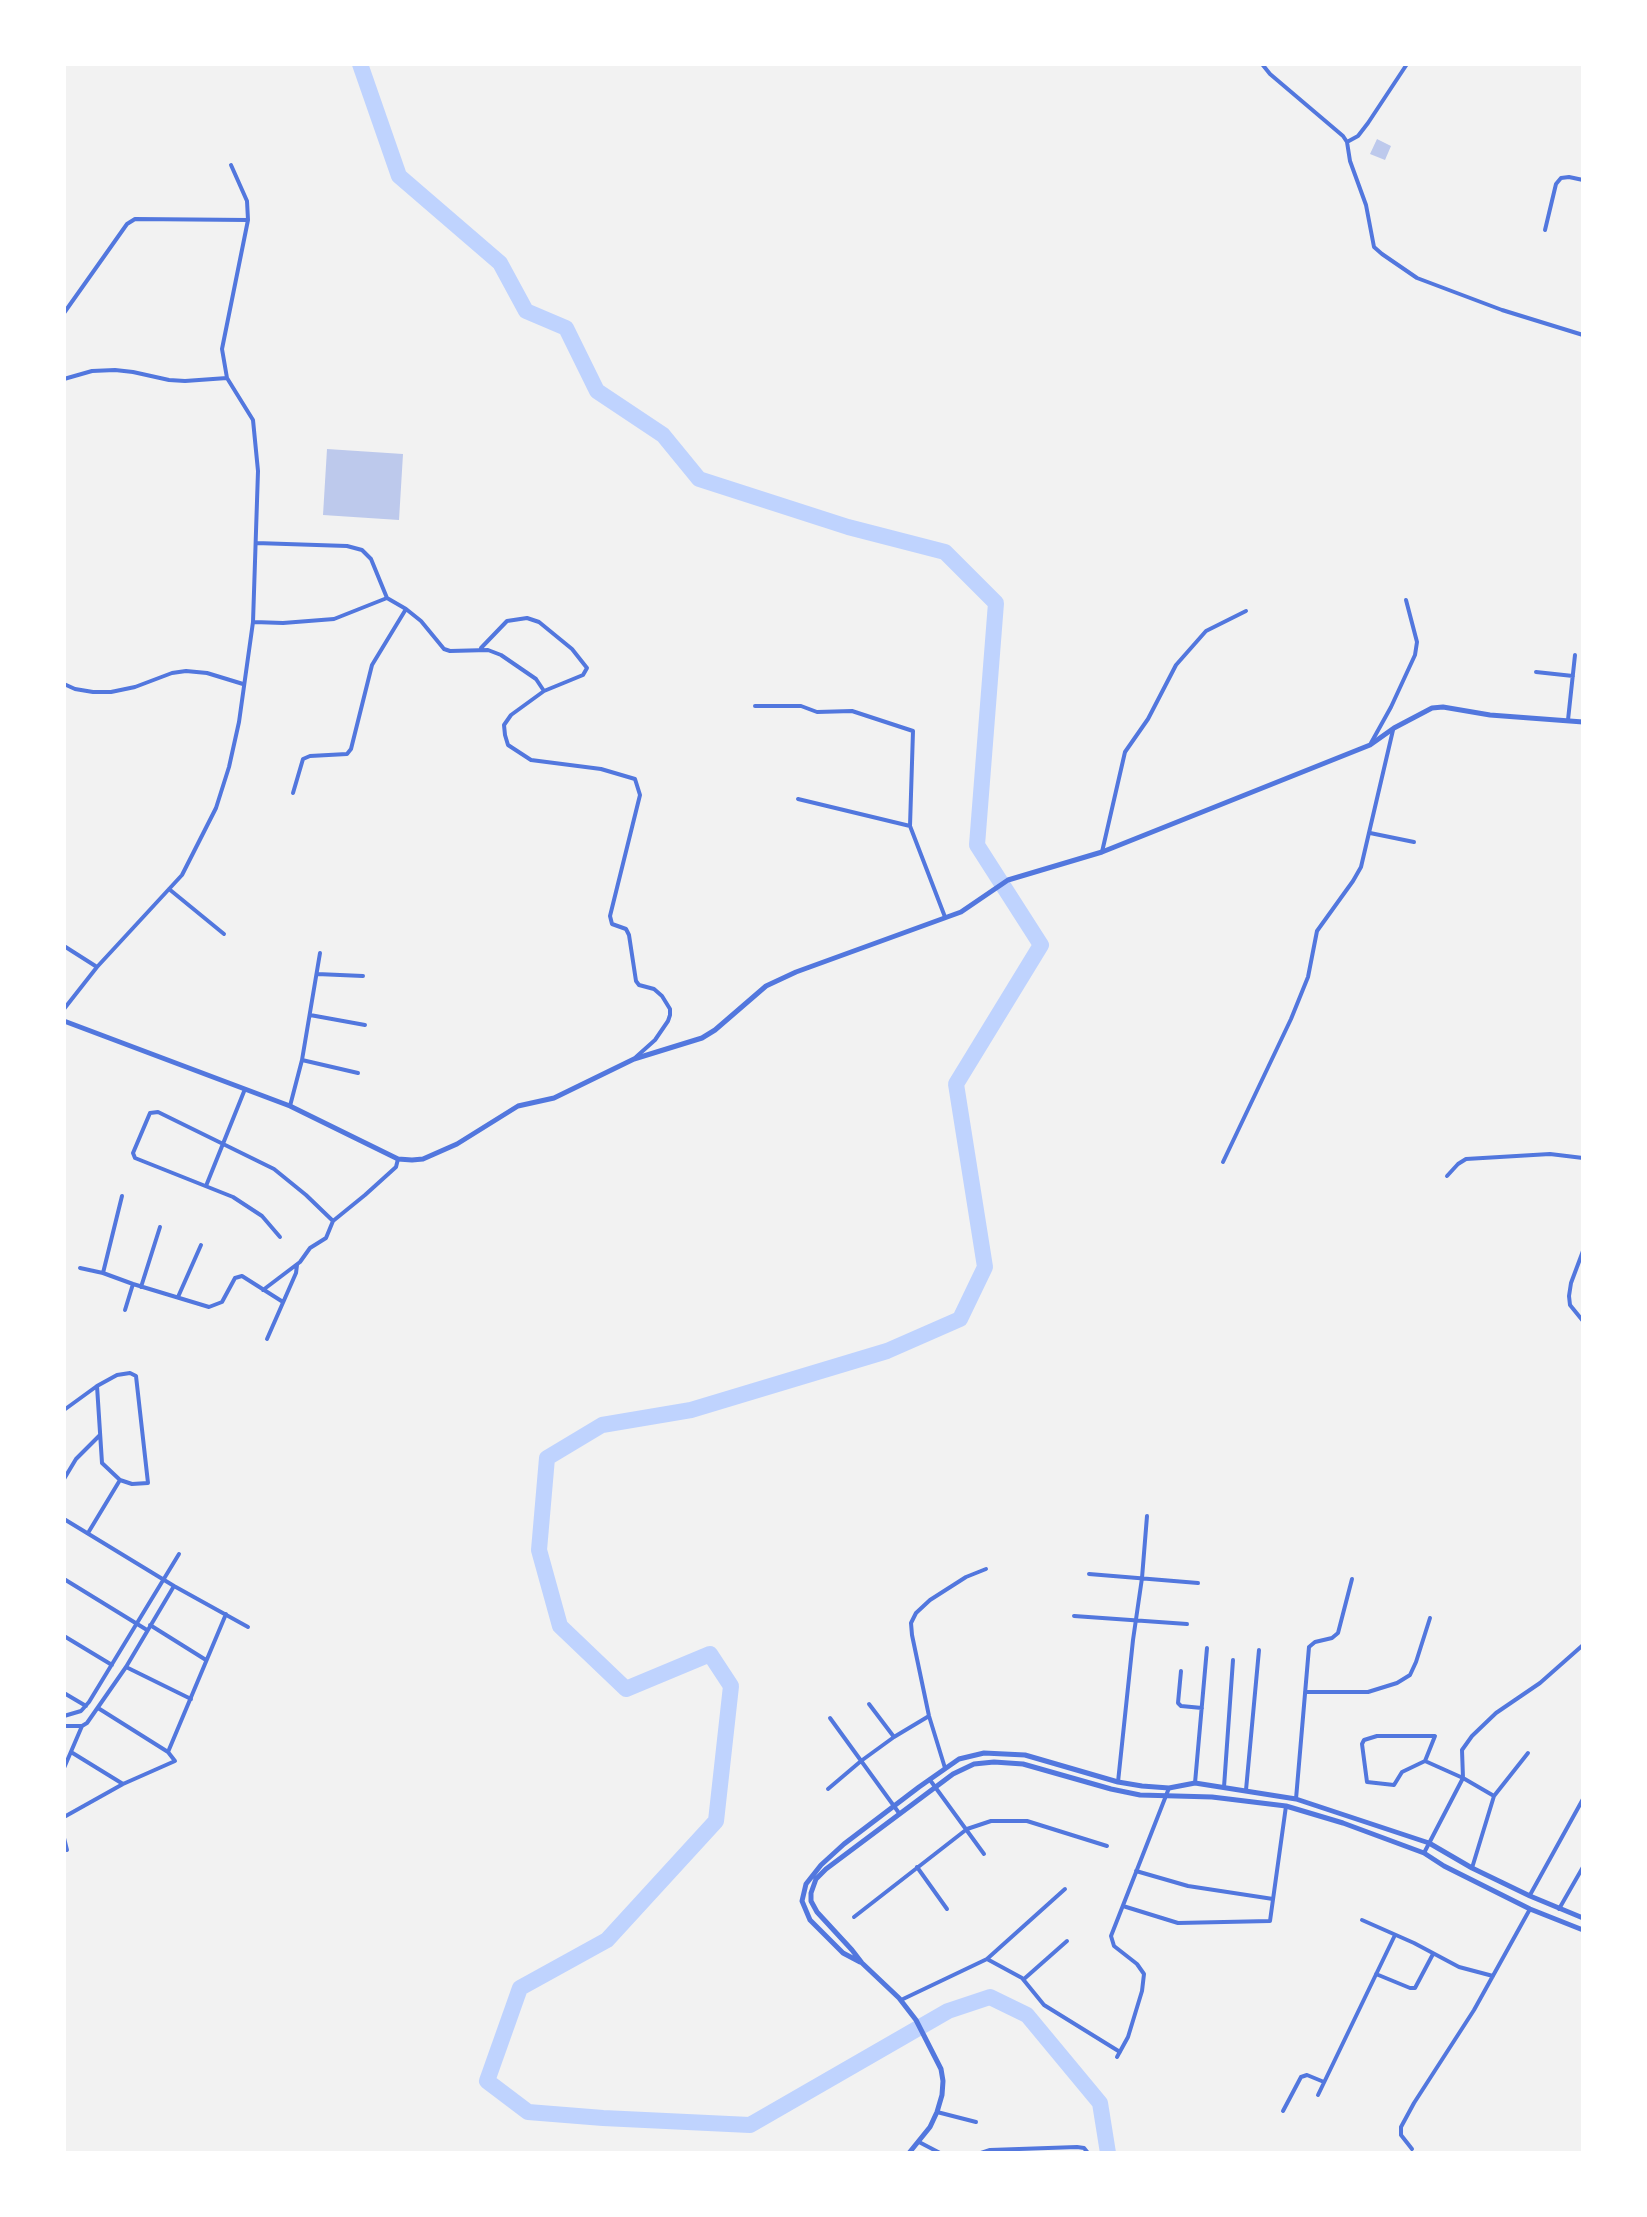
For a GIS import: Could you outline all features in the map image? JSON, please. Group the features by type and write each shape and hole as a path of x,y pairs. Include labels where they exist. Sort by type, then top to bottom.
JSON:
{"street":[{"path":"1262,64 1347,142 1350,161 1366,205 1374,247 1382,254 1417,278 1502,310 1583,335"},
{"path":"1347,142 1358,136 1407,64"},
{"path":"64,1009 97,967 182,875 216,808 239,722 253,622 258,471 256,431 249,412 227,378 222,349 248,220 247,201 231,165"},
{"path":"1545,230 1556,184 1561,178 1583,180"},
{"path":"64,313 127,224 135,219 248,220"},
{"path":"64,379 92,371 115,370 169,380 227,378"},
{"path":"256,543 347,546 362,550 371,559 387,598 421,621 444,649 488,650 501,655 536,679 544,691"},
{"path":"253,622 334,619 387,598"},
{"path":"1370,745 1415,655 1417,642 1406,600"},
{"path":"293,793 303,759 347,754 351,749 372,665 406,609"},
{"path":"1102,852 1125,752 1148,719 1176,665 1206,631 1246,611"},
{"path":"480,650 507,621 521,617 539,622 578,655 588,670 544,691 519,708 504,725 508,745 531,760 601,769 635,779 638,786 640,795 610,916 612,924 626,929 629,935 636,981 662,996 670,1015 655,1040 634,1059"},
{"path":"1568,720 1575,655"},
{"path":"64,684 75,689 111,692 186,671 207,673 243,684"},
{"path":"1536,672 1573,676"},
{"path":"755,706 801,706 817,712 852,711 913,731 910,826 945,917"},
{"path":"64,1021 290,1106 398,1159 412,1160 436,1155 518,1106 554,1098 634,1059 702,1038 777,980 961,912 1008,880 1102,852 1370,745 1432,708 1583,722"},
{"path":"1223,1162 1297,1005 1308,977 1317,931 1357,875 1394,728"},
{"path":"798,799 910,826"},
{"path":"1370,833 1414,842"},
{"path":"169,889 224,934"},
{"path":"64,946 97,967"},
{"path":"290,1106 302,1060 320,953"},
{"path":"317,974 363,976"},
{"path":"310,1015 365,1025"},
{"path":"302,1060 358,1073"},
{"path":"206,1186 245,1089"},
{"path":"280,1237 262,1216 233,1197 135,1158 133,1153 150,1113 158,1112 274,1169 333,1221"},
{"path":"1447,1176 1466,1159 1550,1154 1583,1158"},
{"path":"263,1290 297,1265 310,1248 326,1238 333,1221 396,1167 398,1159"},
{"path":"103,1273 122,1196"},
{"path":"141,1287 160,1227"},
{"path":"178,1297 201,1245"},
{"path":"1583,1251 1569,1296 1570,1305 1583,1321"},
{"path":"267,1339 297,1265"},
{"path":"80,1268 209,1307 222,1302 238,1276 242,1276 283,1302"},
{"path":"125,1310 133,1284"},
{"path":"64,1410 97,1386 124,1373 134,1375 138,1383 148,1483 132,1484 120,1480 102,1463 97,1386"},
{"path":"64,1479 76,1459 100,1435"},
{"path":"88,1534 120,1480"},
{"path":"1118,1782 1147,1516"},
{"path":"64,1519 248,1627"},
{"path":"64,1716 75,1714 86,1706 179,1554"},
{"path":"945,1768 929,1716 912,1635 913,1618 949,1586 986,1569"},
{"path":"1089,1574 1198,1583"},
{"path":"64,1579 206,1660"},
{"path":"1296,1799 1309,1647 1338,1633 1352,1579"},
{"path":"64,1726 87,1723 126,1667 174,1586"},
{"path":"168,1752 226,1614"},
{"path":"1074,1616 1187,1624"},
{"path":"1305,1692 1368,1692 1397,1683 1410,1675 1430,1618"},
{"path":"64,1636 112,1665"},
{"path":"1424,1853 1463,1778 1462,1750 1472,1736 1496,1713 1540,1683 1583,1645"},
{"path":"1195,1783 1207,1648"},
{"path":"1246,1790 1259,1650"},
{"path":"1224,1787 1233,1660"},
{"path":"126,1667 191,1699"},
{"path":"1181,1671 1178,1703 1202,1708"},
{"path":"64,1693 86,1706"},
{"path":"869,1704 894,1737"},
{"path":"64,1817 123,1784 175,1761 168,1752 98,1708"},
{"path":"828,1789 894,1737 929,1716"},
{"path":"830,1718 899,1813"},
{"path":"64,1768 82,1726"},
{"path":"1425,1761 1435,1736 1377,1736 1364,1740 1362,1744 1365,1779 1369,1782 1394,1785 1402,1772 1425,1761 1494,1796"},
{"path":"71,1752 123,1784"},
{"path":"862,1963 843,1953 810,1920 802,1901 809,1885 821,1865 894,1806 959,1759 984,1753 1025,1755 1118,1782 1169,1788 1195,1783 1296,1799 1429,1843 1472,1868 1583,1918"},
{"path":"1472,1868 1494,1796 1528,1753"},
{"path":"1023,1764 1025,1755"},
{"path":"809,1885 899,1813 963,1768 994,1762 1023,1764 1111,1789 1165,1797 1212,1797 1286,1806 1424,1853 1530,1909 1583,1930"},
{"path":"930,1780 984,1854"},
{"path":"987,1959 1024,1979 1044,2005 1118,2055 1128,2037 1144,1980 1141,1969 1112,1941 1113,1930 1169,1788"},
{"path":"1530,1896 1583,1799"},
{"path":"1123,1905 1178,1923 1270,1921 1286,1806"},
{"path":"854,1917 967,1829 1000,1819 1027,1821 1107,1846"},
{"path":"64,1838 67,1850"},
{"path":"917,1867 947,1909"},
{"path":"1559,1909 1583,1867"},
{"path":"1136,1871 1188,1886 1273,1899"},
{"path":"809,1885 811,1901 817,1912 862,1963 901,2000 916,2020 941,2069 943,2081 937,2112 909,2153"},
{"path":"901,2000 987,1959 1065,1889"},
{"path":"1412,2149 1401,2135 1401,2127 1474,2010 1530,1909"},
{"path":"1362,1920 1459,1967 1493,1976"},
{"path":"1318,2095 1395,1935"},
{"path":"1024,1979 1067,1941"},
{"path":"1376,1974 1415,1988 1433,1954"},
{"path":"1283,2111 1301,2077 1307,2075 1324,2082"},
{"path":"937,2112 976,2122"},
{"path":"919,2142 940,2153"},
{"path":"981,2153 990,2150 1081,2147 1088,2153"}],"building":[{"path":"1377,139 1391,146 1385,160 1370,154"},
{"path":"327,449 403,454 399,520 323,515"}],"waterway":[{"path":"360,64 399,176 500,263 526,311 566,328 597,391 663,435 699,479 848,527 945,552 996,603 977,845 1041,945 956,1084 985,1267 960,1319 887,1351 691,1410 602,1425 547,1458 539,1550 560,1626 626,1689 710,1654 731,1686 716,1821 607,1940 520,1988 487,2081 528,2112 750,2125 948,2011 990,1997 1027,2015 1100,2103 1108,2153"}]}
